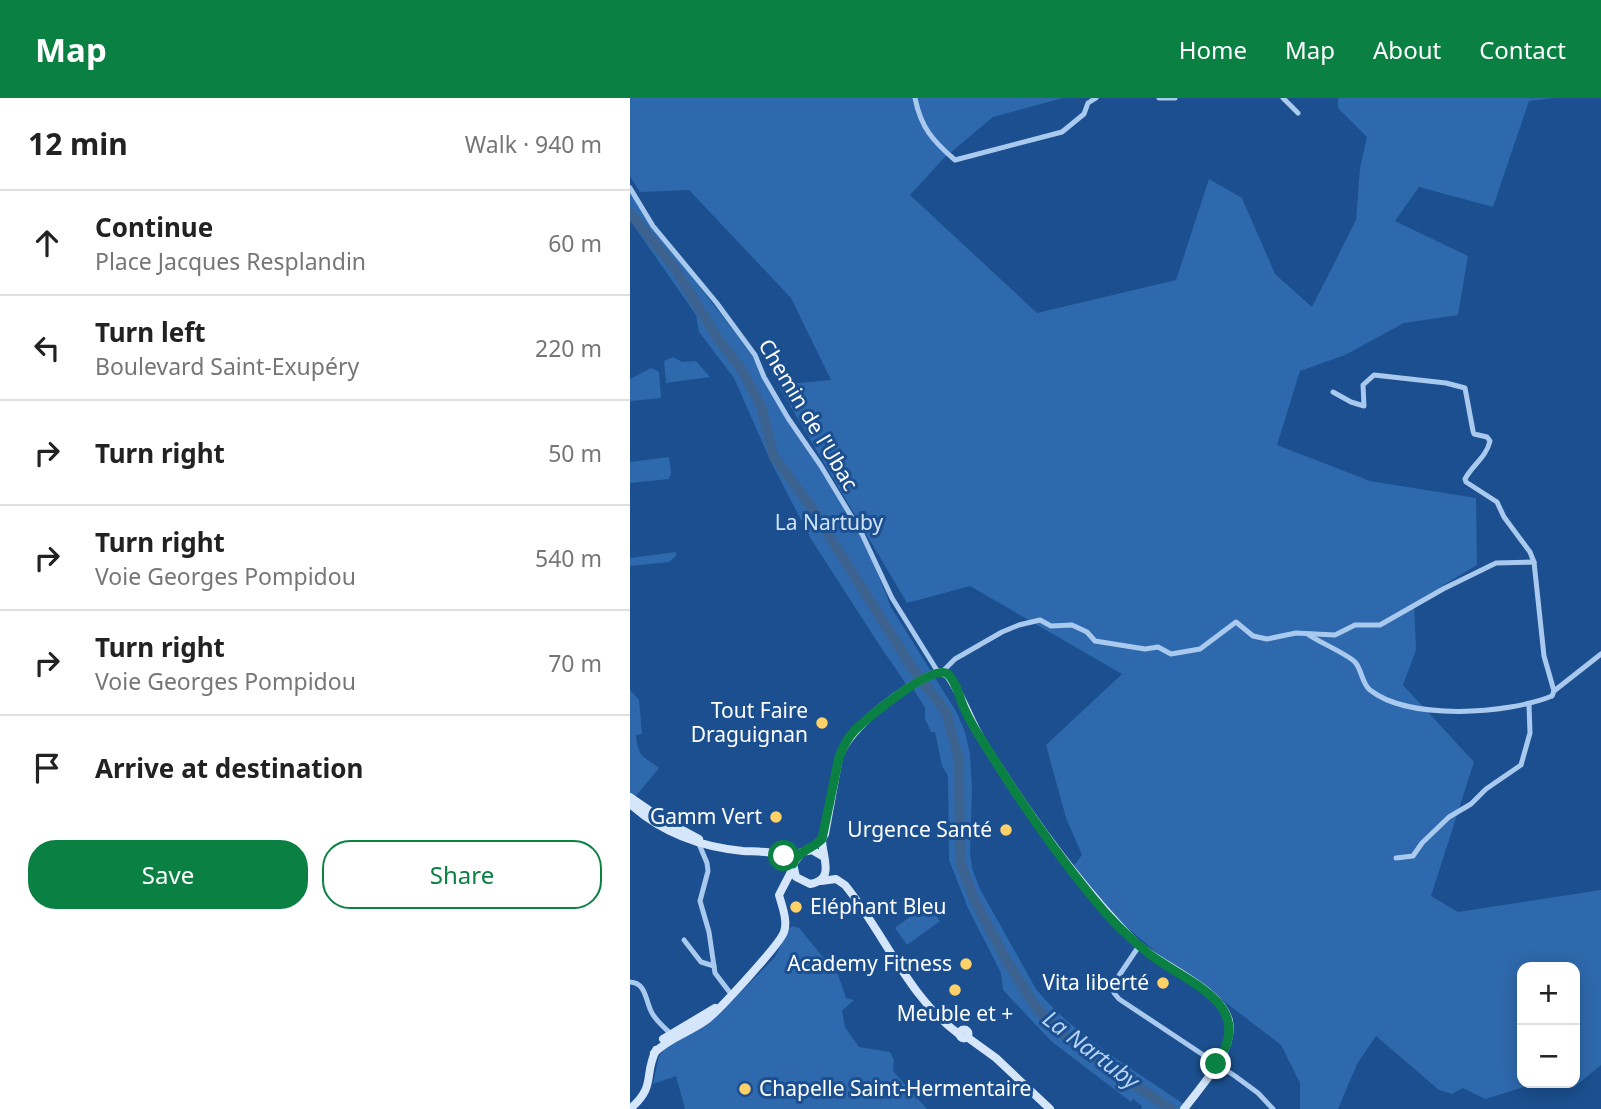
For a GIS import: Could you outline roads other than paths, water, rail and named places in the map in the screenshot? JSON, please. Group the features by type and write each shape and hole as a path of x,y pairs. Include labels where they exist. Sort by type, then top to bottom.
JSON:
{"street":[{"path":"915,98 923,122 933,140 955,160 1062,132 1084,114 1088,103 1096,98"},
{"path":"1159,98 1175,98"},
{"path":"1283,98 1297,113"},
{"name":"Chemin de l'Ubac","path":"630,188 653,226 716,302 755,355 764,377 862,534 892,598 938,672"},
{"path":"1333,392 1364,406 1363,385 1374,375 1446,383 1465,388 1473,431 1490,441 1481,461 1468,472 1466,482 1497,502 1504,517 1530,552 1534,562 1544,656 1554,691"},
{"path":"821,881 827,871 822,839 843,746 853,732 909,687 1002,632 1040,620 1051,626 1072,625 1087,632 1095,640 1145,649 1158,647 1171,654 1200,649 1236,622 1253,636 1267,639 1306,634 1335,635 1355,625 1380,625 1496,563 1534,562"},
{"path":"1306,634 1355,662 1369,690 1407,707 1459,712 1529,705 1552,696 1554,691 1601,654"},
{"path":"938,672 947,674 957,687 965,711 996,763 1096,902 1139,946 1209,993 1226,1012 1230,1035 1223,1054 1185,1107"},
{"path":"1396,858 1413,856 1422,843 1449,817 1471,804 1486,789 1521,765 1530,733 1529,705"},
{"path":"630,797 666,825 725,849"},
{"path":"630,804 699,844 766,852 816,851 824,857"},
{"path":"631,1109 646,1092 654,1053 673,1035 706,1020 769,955 785,931 786,924 779,895 782,887 805,851 822,839"},
{"path":"699,844 708,871 700,901 718,979 731,994"},
{"path":"766,852 785,856 801,881 810,884 836,879 845,885 914,990 939,1017 996,1058 1050,1109"},
{"path":"782,887 801,881"},
{"path":"684,940 701,962 714,966"},
{"path":"1139,946 1116,980 1114,993 1136,1011 1258,1093 1273,1109"},
{"path":"630,982 637,982 642,986 650,1010 673,1035"}],"waterway":[{"name":"La Nartuby","path":"630,213 674,267 718,339 742,370 761,406 774,457 809,504 913,669 946,712 959,760 960,862 974,899 1005,958 1035,1006 1059,1031 1171,1109"}],"place":[{"name":"Tout Faire Draguignan","path":"822,723"},
{"name":"Gamm Vert","path":"776,817"},
{"name":"Urgence Santé","path":"1006,830"},
{"name":"Eléphant Bleu","path":"796,907"},
{"name":"Academy Fitness","path":"966,964"},
{"name":"Vita liberté","path":"1163,983"},
{"name":"Meuble et +","path":"955,990"},
{"name":"Chapelle Saint-Hermentaire","path":"745,1089"}]}
